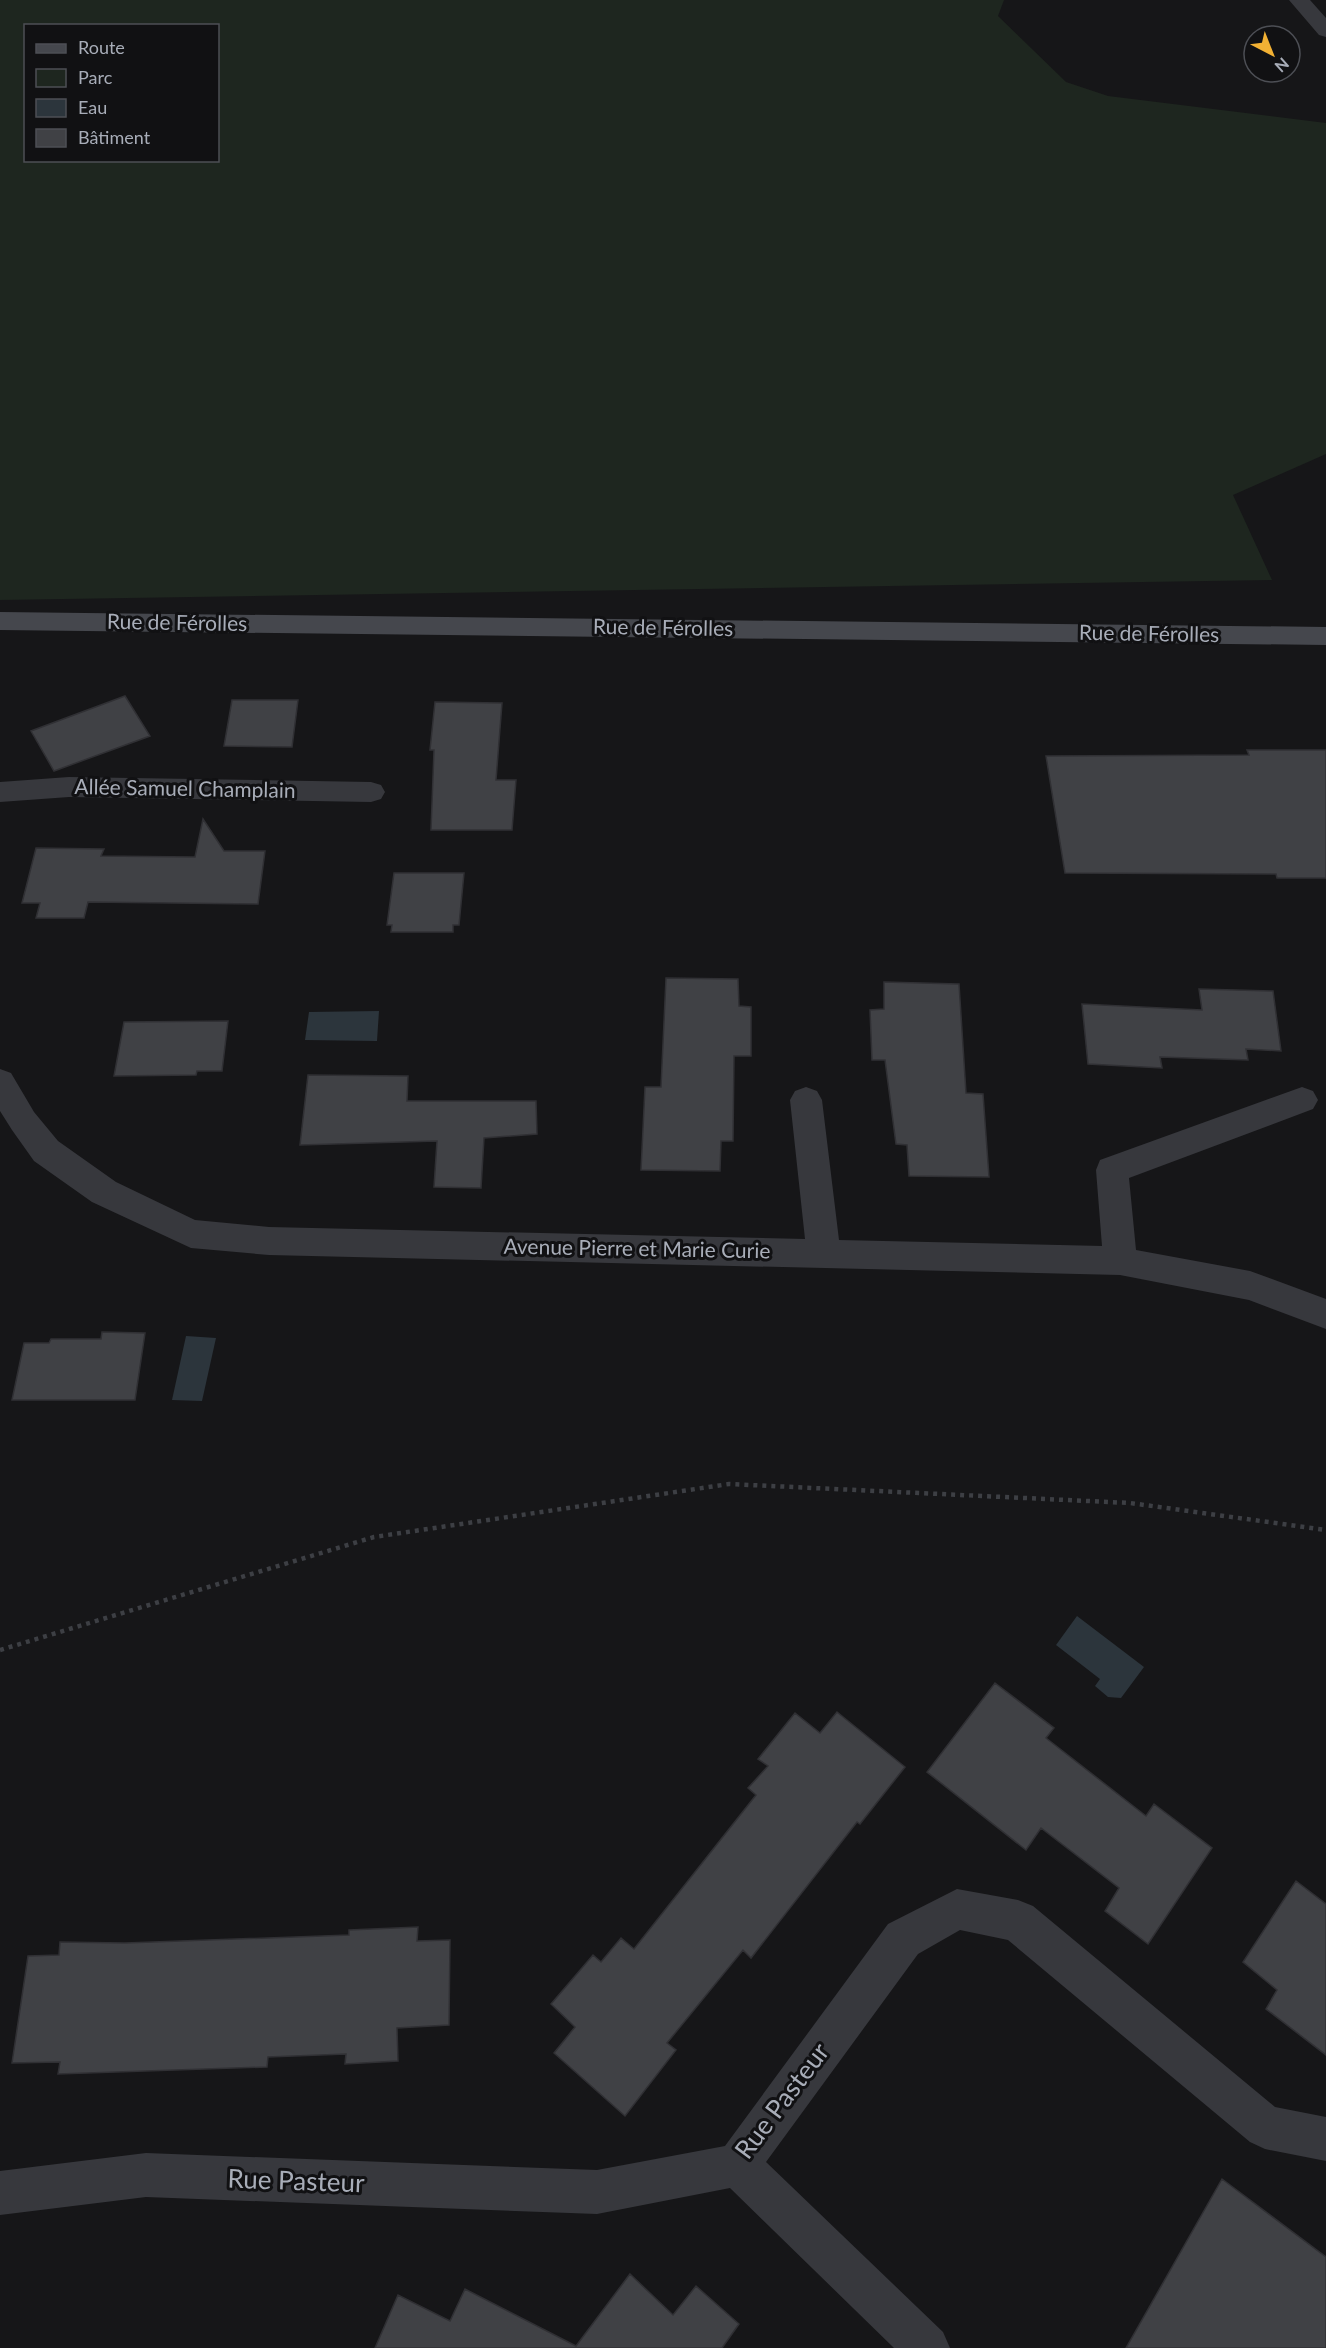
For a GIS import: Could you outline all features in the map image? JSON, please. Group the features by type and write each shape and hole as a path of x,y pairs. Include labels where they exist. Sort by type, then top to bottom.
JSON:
{"street":[{"path":"1299,0 1326,31"},
{"name":"Rue de Férolles","path":"0,621 1326,636"},
{"name":"Allée Samuel Champlain","path":"0,792 69,787 371,792"},
{"name":"Avenue Pierre et Marie Curie","path":"0,1082 11,1127 104,1192 190,1234 269,1240 1120,1261 1250,1286 1326,1314"},
{"path":"806,1100 824,1254"},
{"path":"1120,1261 1112,1170 1302,1100"},
{"name":"Rue Pasteur","path":"0,2193 146,2175 597,2192 737,2165 903,1939 957,1909 1018,1921 1265,2127 1326,2139"},
{"path":"737,2165 927,2348"}],"path":[{"path":"0,1650 374,1537 729,1484 1130,1503 1326,1530"}],"green space":[{"path":"0,0 1004,0 998,16 1066,82 1108,96 1326,123 1326,454 1233,495 1272,580 0,600"}],"water":[{"path":"379,1011 377,1041 305,1040 309,1012"},
{"path":"186,1336 216,1338 202,1401 172,1400"},
{"path":"1077,1616 1144,1667 1121,1698 1108,1697 1095,1686 1100,1679 1056,1645"}],"building":[{"path":"125,696 150,736 54,771 31,731"},
{"path":"232,700 298,700 292,747 224,746"},
{"path":"435,702 502,703 496,780 516,780 512,830 431,830 434,750 430,750"},
{"path":"1247,750 1326,750 1326,878 1277,878 1276,874 1065,873 1046,756 1249,755"},
{"path":"203,819 224,851 265,851 258,904 88,902 84,918 36,918 40,903 22,903 36,848 104,849 101,856 195,857"},
{"path":"394,873 464,873 459,925 453,925 453,932 391,932 392,925 387,925"},
{"path":"666,978 738,979 739,1006 751,1007 751,1056 734,1056 733,1141 721,1141 720,1171 641,1170 645,1087 661,1087"},
{"path":"884,982 959,984 966,1093 983,1094 989,1177 909,1176 907,1145 896,1144 885,1060 872,1060 870,1010 884,1009"},
{"path":"1199,989 1273,991 1281,1051 1246,1049 1248,1060 1160,1057 1162,1068 1088,1064 1082,1004 1202,1010"},
{"path":"228,1021 222,1071 197,1071 196,1075 114,1076 124,1022"},
{"path":"308,1075 408,1076 407,1101 536,1101 537,1134 484,1138 481,1188 434,1187 437,1141 300,1145"},
{"path":"102,1332 145,1333 135,1400 12,1400 24,1343 49,1343 51,1339 101,1339"},
{"path":"995,1683 1054,1728 1046,1738 1146,1816 1154,1804 1212,1848 1148,1944 1105,1911 1119,1888 1041,1828 1026,1850 927,1772"},
{"path":"837,1712 905,1767 860,1824 857,1822 751,1958 743,1950 667,2043 676,2050 625,2116 554,2053 575,2027 551,2004 593,1955 601,1962 621,1938 634,1949 756,1795 748,1788 768,1766 758,1759 795,1713 820,1733"},
{"path":"1296,1881 1326,1904 1326,2055 1266,2009 1277,1990 1243,1962"},
{"path":"418,1927 417,1941 450,1940 449,2025 397,2028 398,2061 345,2064 346,2054 268,2057 267,2067 58,2074 60,2062 12,2063 28,1956 59,1955 60,1942 125,1943 349,1935 349,1930"},
{"path":"1222,2179 1326,2257 1326,2348 1126,2348"},
{"path":"630,2274 673,2315 696,2286 739,2324 722,2348 375,2348 398,2295 450,2321 465,2289 576,2346"}]}
